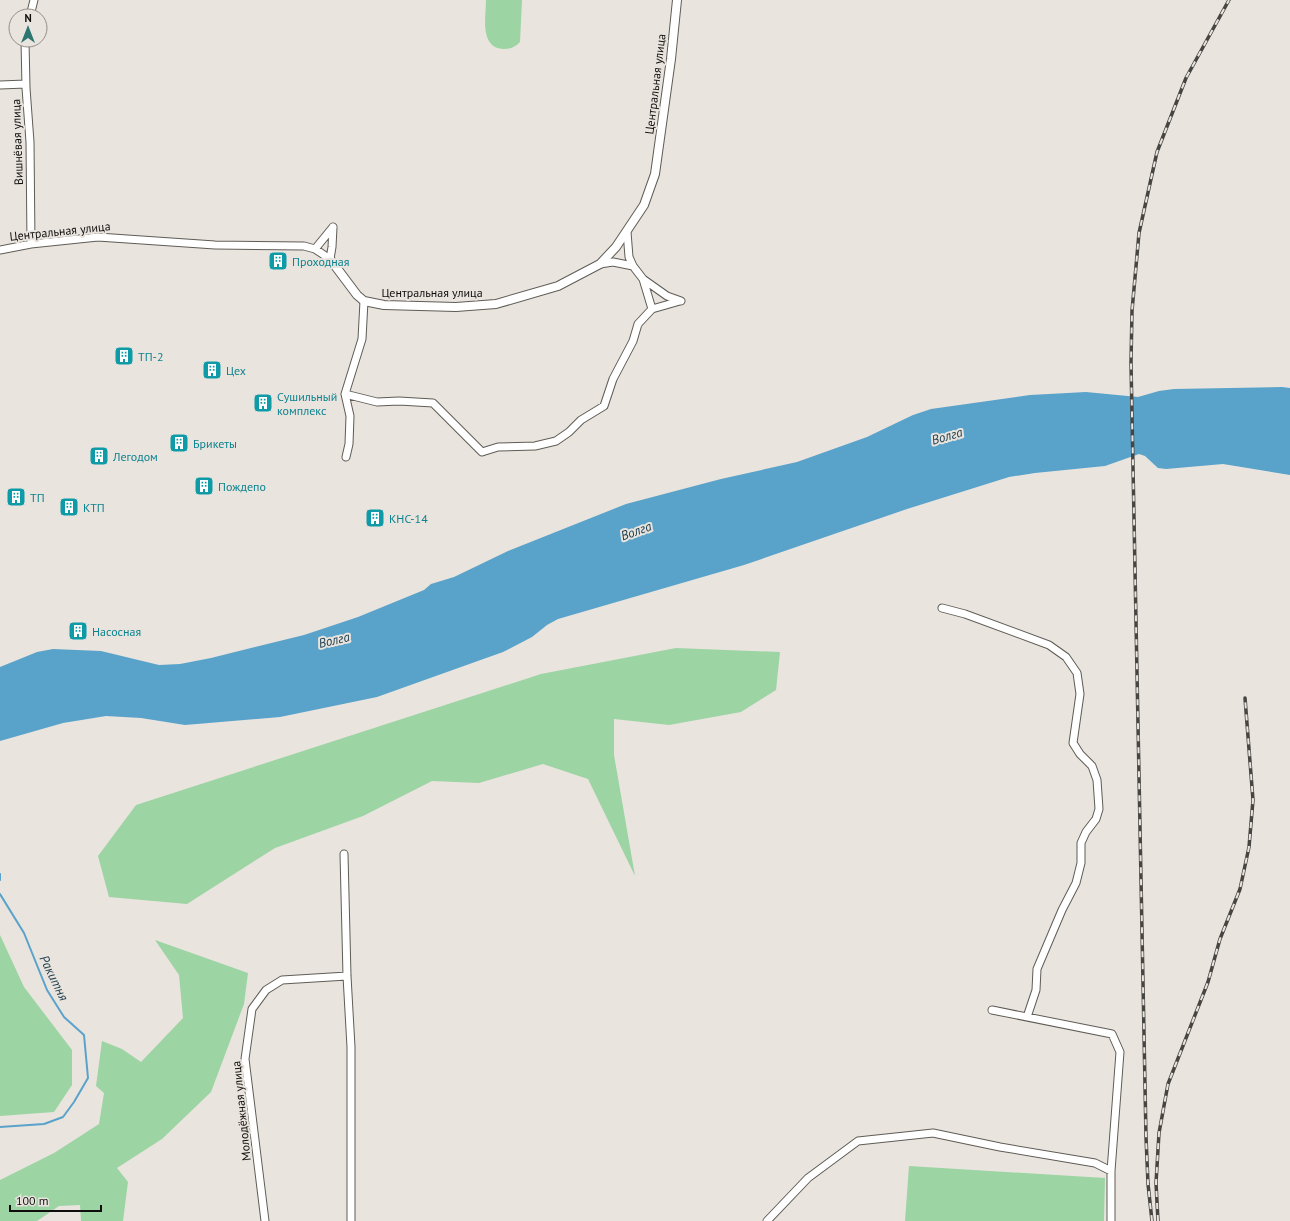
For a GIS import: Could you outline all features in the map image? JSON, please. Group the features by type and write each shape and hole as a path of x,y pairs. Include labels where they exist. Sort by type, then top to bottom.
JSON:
{"street":[{"name":"Центральная улица","path":"0,250 31,244 98,237 215,245 286,245 315,249 330,258 357,295 364,301 384,305 456,307 496,304 558,286 600,264 616,247 644,205 654,174 672,59 678,0"},
{"name":"Вишнёвая улица","path":"25,48 30,142 31,244"},
{"path":"0,85 26,84"},
{"path":"315,249 333,227 330,258"},
{"path":"345,394 377,402 433,403 482,452 498,447 536,446 556,441 581,420 604,406 613,379 633,341 638,324 652,309 681,301 667,296 643,279 633,266 629,257 627,232"},
{"path":"600,264 613,262 633,266"},
{"path":"643,279 652,309"},
{"path":"346,457 349,444 350,416 345,394 362,338 364,301"},
{"path":"942,608 1003,627 1049,645 1066,657 1076,673 1080,694 1073,743 1080,754 1092,766 1097,780 1099,809 1096,819 1086,832 1081,843 1081,863 1076,883 1062,910 1037,969 1036,990 1027,1017"},
{"path":"344,854 347,976 351,1047 351,1221"},
{"name":"Молодёжная улица","path":"265,1221 245,1059 252,1009 266,990 282,980 347,976"},
{"path":"992,1010 1112,1034 1120,1052 1111,1171 1111,1221"},
{"path":"767,1221 808,1178 858,1141 933,1133 1000,1147 1095,1163 1111,1171"}],"green space":[{"path":"486,0 522,0 520,42 515,46 504,49 496,47 487,38 485,23"},
{"path":"676,648 780,652 776,690 741,712 669,725 614,719 614,755 635,876 588,779 543,764 479,783 432,781 363,816 275,848 187,904 109,897 98,856 136,805 541,674"},
{"path":"0,935 24,987 72,1050 72,1085 54,1112 0,1116"},
{"path":"155,940 248,973 244,1004 211,1092 162,1139 117,1168 128,1182 123,1221 81,1221 80,1205 59,1206 37,1221 0,1221 0,1180 54,1153 99,1124 104,1093 96,1086 102,1041 122,1049 141,1062 183,1018 179,975"},
{"path":"909,1166 1105,1178 1104,1221 905,1221"}],"water":[{"name":"Волга","path":"1290,388 1290,475 1223,464 1166,469 1158,468 1145,456 1139,454 1105,466 1009,477 907,509 744,565 558,619 547,625 532,637 503,652 377,697 280,717 185,725 141,718 106,716 63,723 0,741 0,667 37,652 53,649 101,651 159,665 180,664 211,658 304,635 358,617 424,590 431,584 454,577 508,551 626,504 721,479 797,462 867,437 913,415 931,409 1030,395 1086,392 1138,397 1159,391 1174,389"}],"waterway":[{"name":"Ракитня","path":"0,874 0,880"},
{"name":"Ракитня","path":"0,894 24,933 47,990 64,1017 84,1035 88,1078 63,1117 44,1124 0,1127"}],"railway":[{"path":"1152,1221 1148,1184 1146,1137 1131,363 1132,311 1139,233 1157,152 1186,78 1229,0"},
{"path":"1158,1221 1156,1183 1159,1133 1168,1084 1208,982 1220,939 1240,889 1249,847 1253,800 1245,698"}],"place":[{"name":"Проходная","path":"278,261"},
{"name":"ТП-2","path":"124,356"},
{"name":"Цех","path":"212,370"},
{"name":"Сушильный комплекс","path":"263,403"},
{"name":"Брикеты","path":"179,443"},
{"name":"Легодом","path":"99,456"},
{"name":"Пождепо","path":"204,486"},
{"name":"ТП","path":"16,497"},
{"name":"КТП","path":"69,507"},
{"name":"КНС-14","path":"375,518"},
{"name":"Насосная","path":"78,631"}]}
